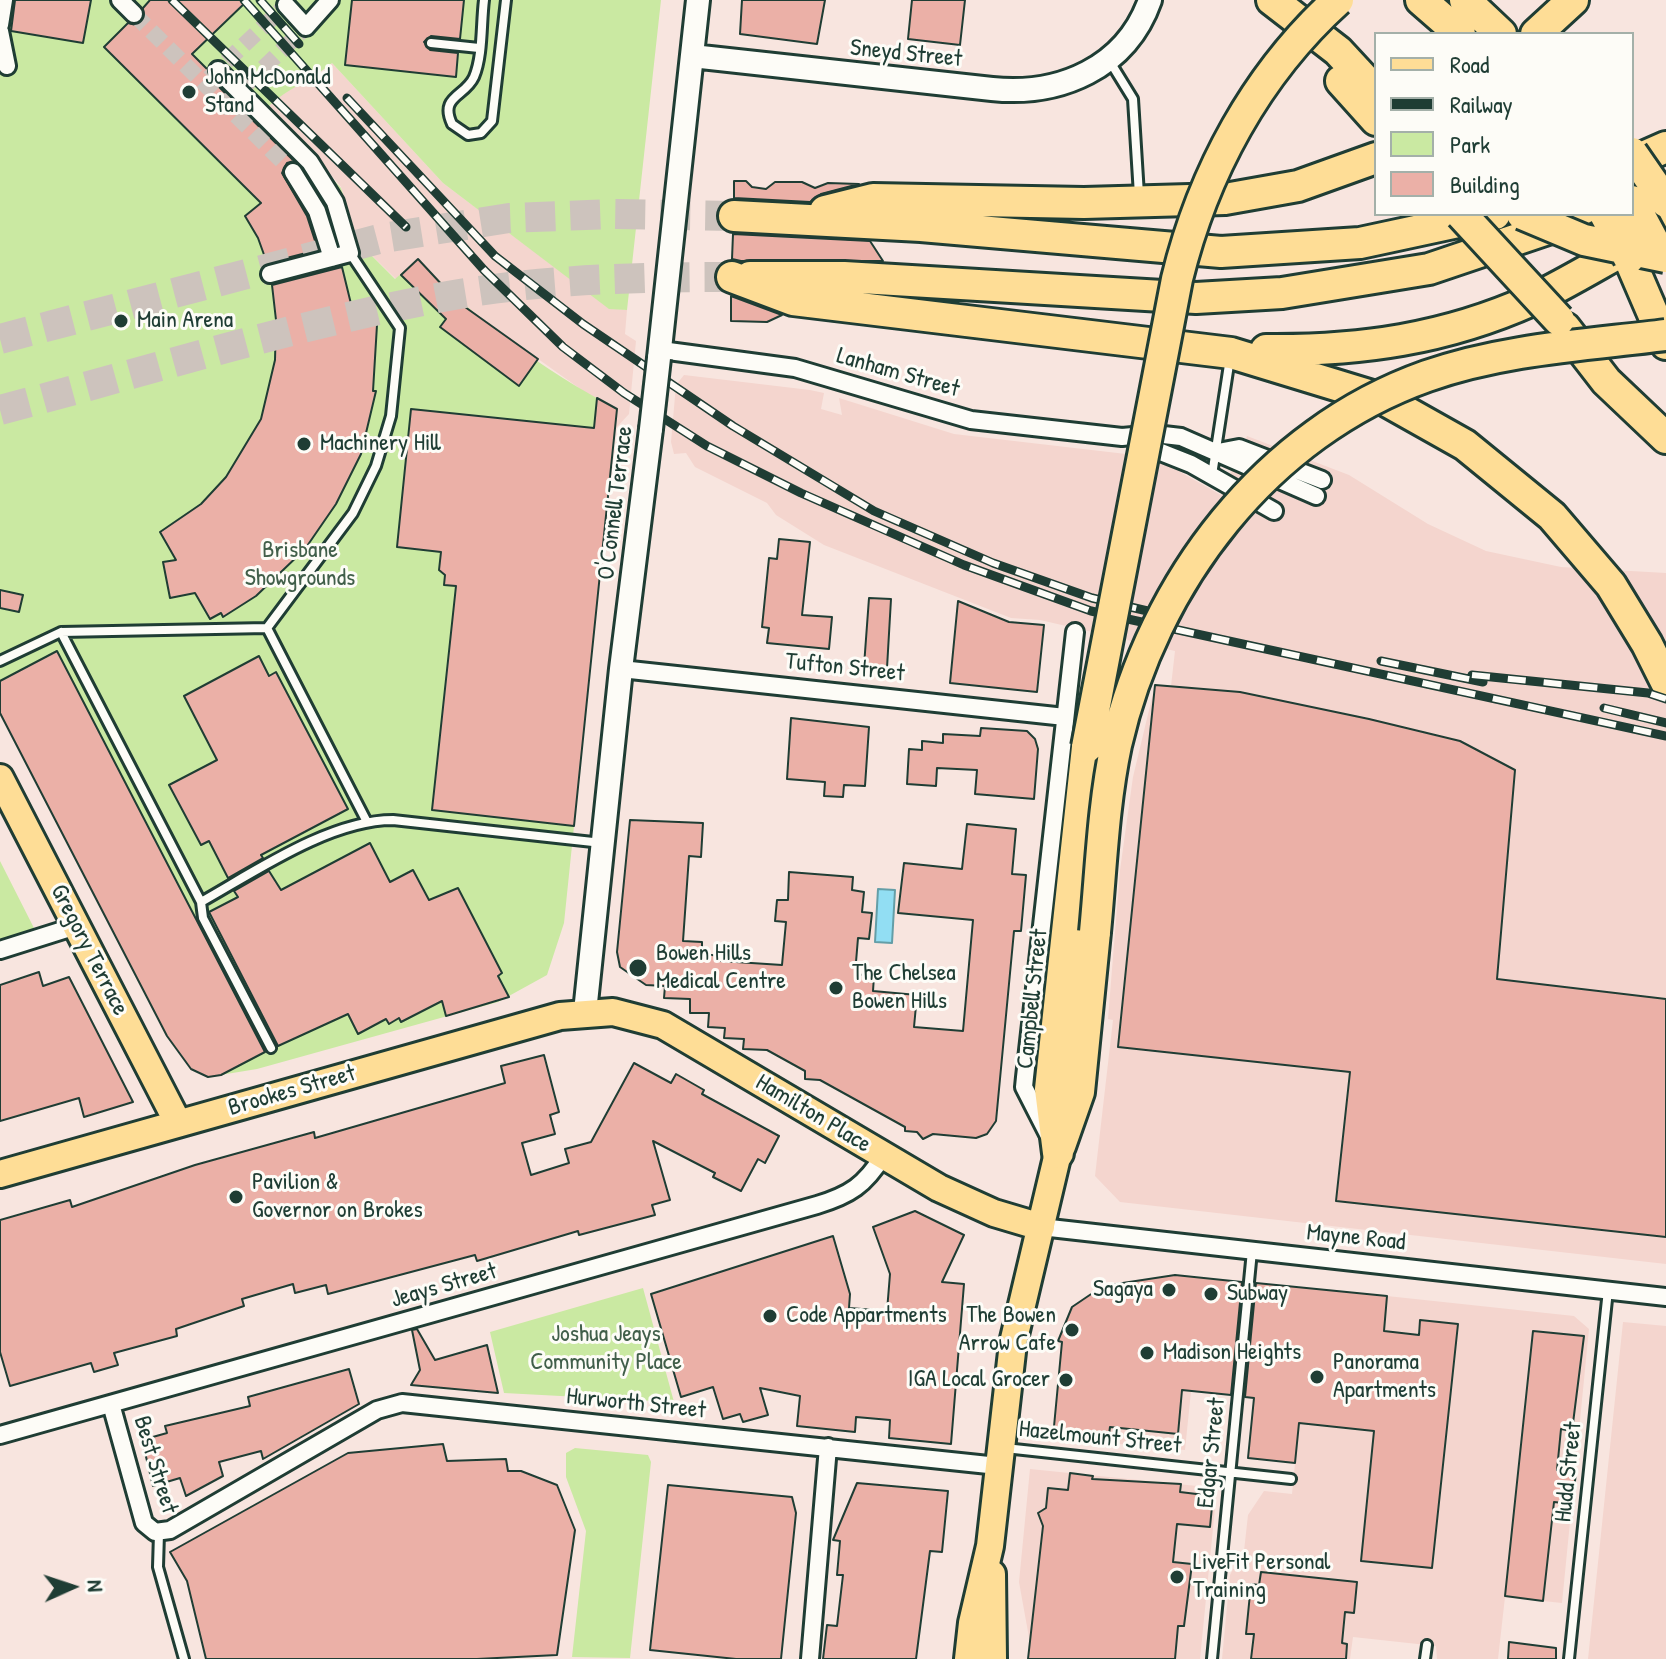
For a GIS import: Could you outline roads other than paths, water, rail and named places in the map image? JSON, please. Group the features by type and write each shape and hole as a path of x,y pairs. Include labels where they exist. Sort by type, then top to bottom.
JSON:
{"highway":[{"path":"1058,1153 1079,1092 1087,747 1185,246 1220,157 1247,109 1303,36 1338,0"},
{"path":"1421,0 1458,32"},
{"path":"1465,0 1495,28"},
{"path":"1538,32 1573,0"},
{"path":"1283,10 1338,51 1374,90"},
{"path":"1283,10 1374,118"},
{"path":"1634,161 1666,147"},
{"path":"1634,156 1666,202"},
{"path":"800,218 873,199 1139,202 1225,199 1277,191 1335,175 1374,159"},
{"path":"1634,197 1666,180"},
{"path":"1634,202 1656,251 1666,344"},
{"path":"734,216 800,218 1221,252 1360,243 1486,216"},
{"path":"1463,216 1559,320 1634,388 1666,412"},
{"path":"1527,216 1584,240 1656,251"},
{"path":"1586,216 1429,269 1282,293 1196,298 844,277 732,277 793,300 1231,353 1355,349 1446,332 1656,251"},
{"path":"1608,216 1656,251"},
{"path":"1559,320 1606,381 1666,438"},
{"path":"1081,930 1116,747 1140,663 1196,558 1242,501 1288,457 1329,424 1395,388 1495,358 1666,335"},
{"path":"1231,353 1364,392 1426,422 1495,466 1576,542 1632,619 1666,682"}],"main road":[{"name":"O'Connell Terrace","path":"585,1012 698,0"},
{"path":"1108,60 1134,33 1150,0"},
{"name":"Sneyd Street","path":"692,56 1026,91 1068,83 1108,60"},
{"name":"Gregory Terrace","path":"0,778 178,1123"},
{"name":"Brookes Street","path":"0,1174 560,1016 585,1012"},
{"name":"Hamilton Place","path":"585,1012 625,1013 653,1021 959,1199 1041,1227"},
{"path":"968,1659 972,1623 990,1546 1017,1322 1058,1153"},
{"path":"990,1546 995,1623 993,1659"}],"street":[{"path":"0,25 4,0"},
{"path":"286,5 306,27 330,0"},
{"path":"0,31 7,66"},
{"path":"218,70 310,162 335,202 350,253 270,274"},
{"path":"293,172 317,211 332,258"},
{"name":"Lanham Street","path":"660,354 795,368 971,420 1122,437 1166,435 1319,488"},
{"name":"Lanham Street","path":"1122,437 1212,475 1274,511"},
{"name":"Campbell Street","path":"1058,1153 1024,1087 1075,632"},
{"name":"Tufton Street","path":"621,669 1065,717"},
{"path":"0,950 76,926"},
{"name":"Jeays Street","path":"0,1435 835,1200 863,1185 883,1156"},
{"name":"Mayne Road","path":"1041,1227 1666,1297"},
{"name":"Hurworth Street","path":"159,1533 394,1403 828,1447 999,1457"},
{"name":"Best Street","path":"111,1404 144,1523 148,1529 159,1533"},
{"path":"810,1659 828,1447"}],"lane":[{"path":"484,0 479,48 471,83 455,93 448,109 452,124 468,135 487,129 493,118 506,0"},
{"path":"431,43 479,48"},
{"path":"1108,60 1133,99 1139,202"},
{"path":"267,628 353,513 376,466 390,418 400,328 350,253"},
{"path":"1212,475 1231,353"},
{"path":"0,661 61,632 267,628"},
{"path":"267,628 367,822"},
{"path":"61,632 201,902 203,918 271,1048"},
{"path":"201,902 329,834 367,822 393,820 603,843"},
{"name":"Edgar Street","path":"1212,1659 1252,1251"},
{"name":"Hudd Street","path":"1569,1659 1608,1289"},
{"name":"Hazelmount Street","path":"999,1457 1291,1479"},
{"path":"159,1533 158,1567 184,1659"},
{"path":"1425,1659 1427,1645"}],"water":[{"path":"878,889 895,890 892,943 875,942"}],"tunnel":[{"path":"209,78 286,5"},
{"path":"134,14 293,172"},
{"path":"229,101 306,27"},
{"path":"0,339 383,238 509,218 612,214 734,216"},
{"path":"0,410 279,334 448,296 590,280 732,277"}],"railway":[{"path":"172,0 406,227"},
{"path":"244,0 484,270 563,347 624,393 707,446 801,493 964,565 1091,611 1666,736"},
{"path":"260,0 299,44"},
{"path":"347,98 495,256 583,324 733,426 874,511 993,563 1092,598 1169,616"},
{"path":"1381,661 1483,682"},
{"path":"1472,675 1648,693 1666,699"},
{"path":"1604,708 1666,723"}],"place":[{"name":"John McDonald Stand","path":"189,92"},
{"name":"Main Arena","path":"121,321"},
{"name":"Machinery Hill","path":"304,444"},
{"name":"Bowen Hills Medical Centre","path":"638,968"},
{"name":"The Chelsea Bowen Hills","path":"836,988"},
{"name":"Pavilion & Governor on Brokes","path":"236,1197"},
{"name":"Sagaya","path":"1169,1290"},
{"name":"Subway","path":"1211,1294"},
{"name":"Code Appartments","path":"770,1316"},
{"name":"The Bowen Arrow Cafe","path":"1072,1330"},
{"name":"Madison Heights","path":"1147,1353"},
{"name":"Panorama Apartments","path":"1317,1377"},
{"name":"IGA Local Grocer","path":"1066,1380"},
{"name":"LiveFit Personal Training","path":"1177,1577"}],"park label":[{"name":"Brisbane Showgrounds","path":"300,565"},
{"name":"Joshua Jeays Community Place","path":"606,1349"}]}
